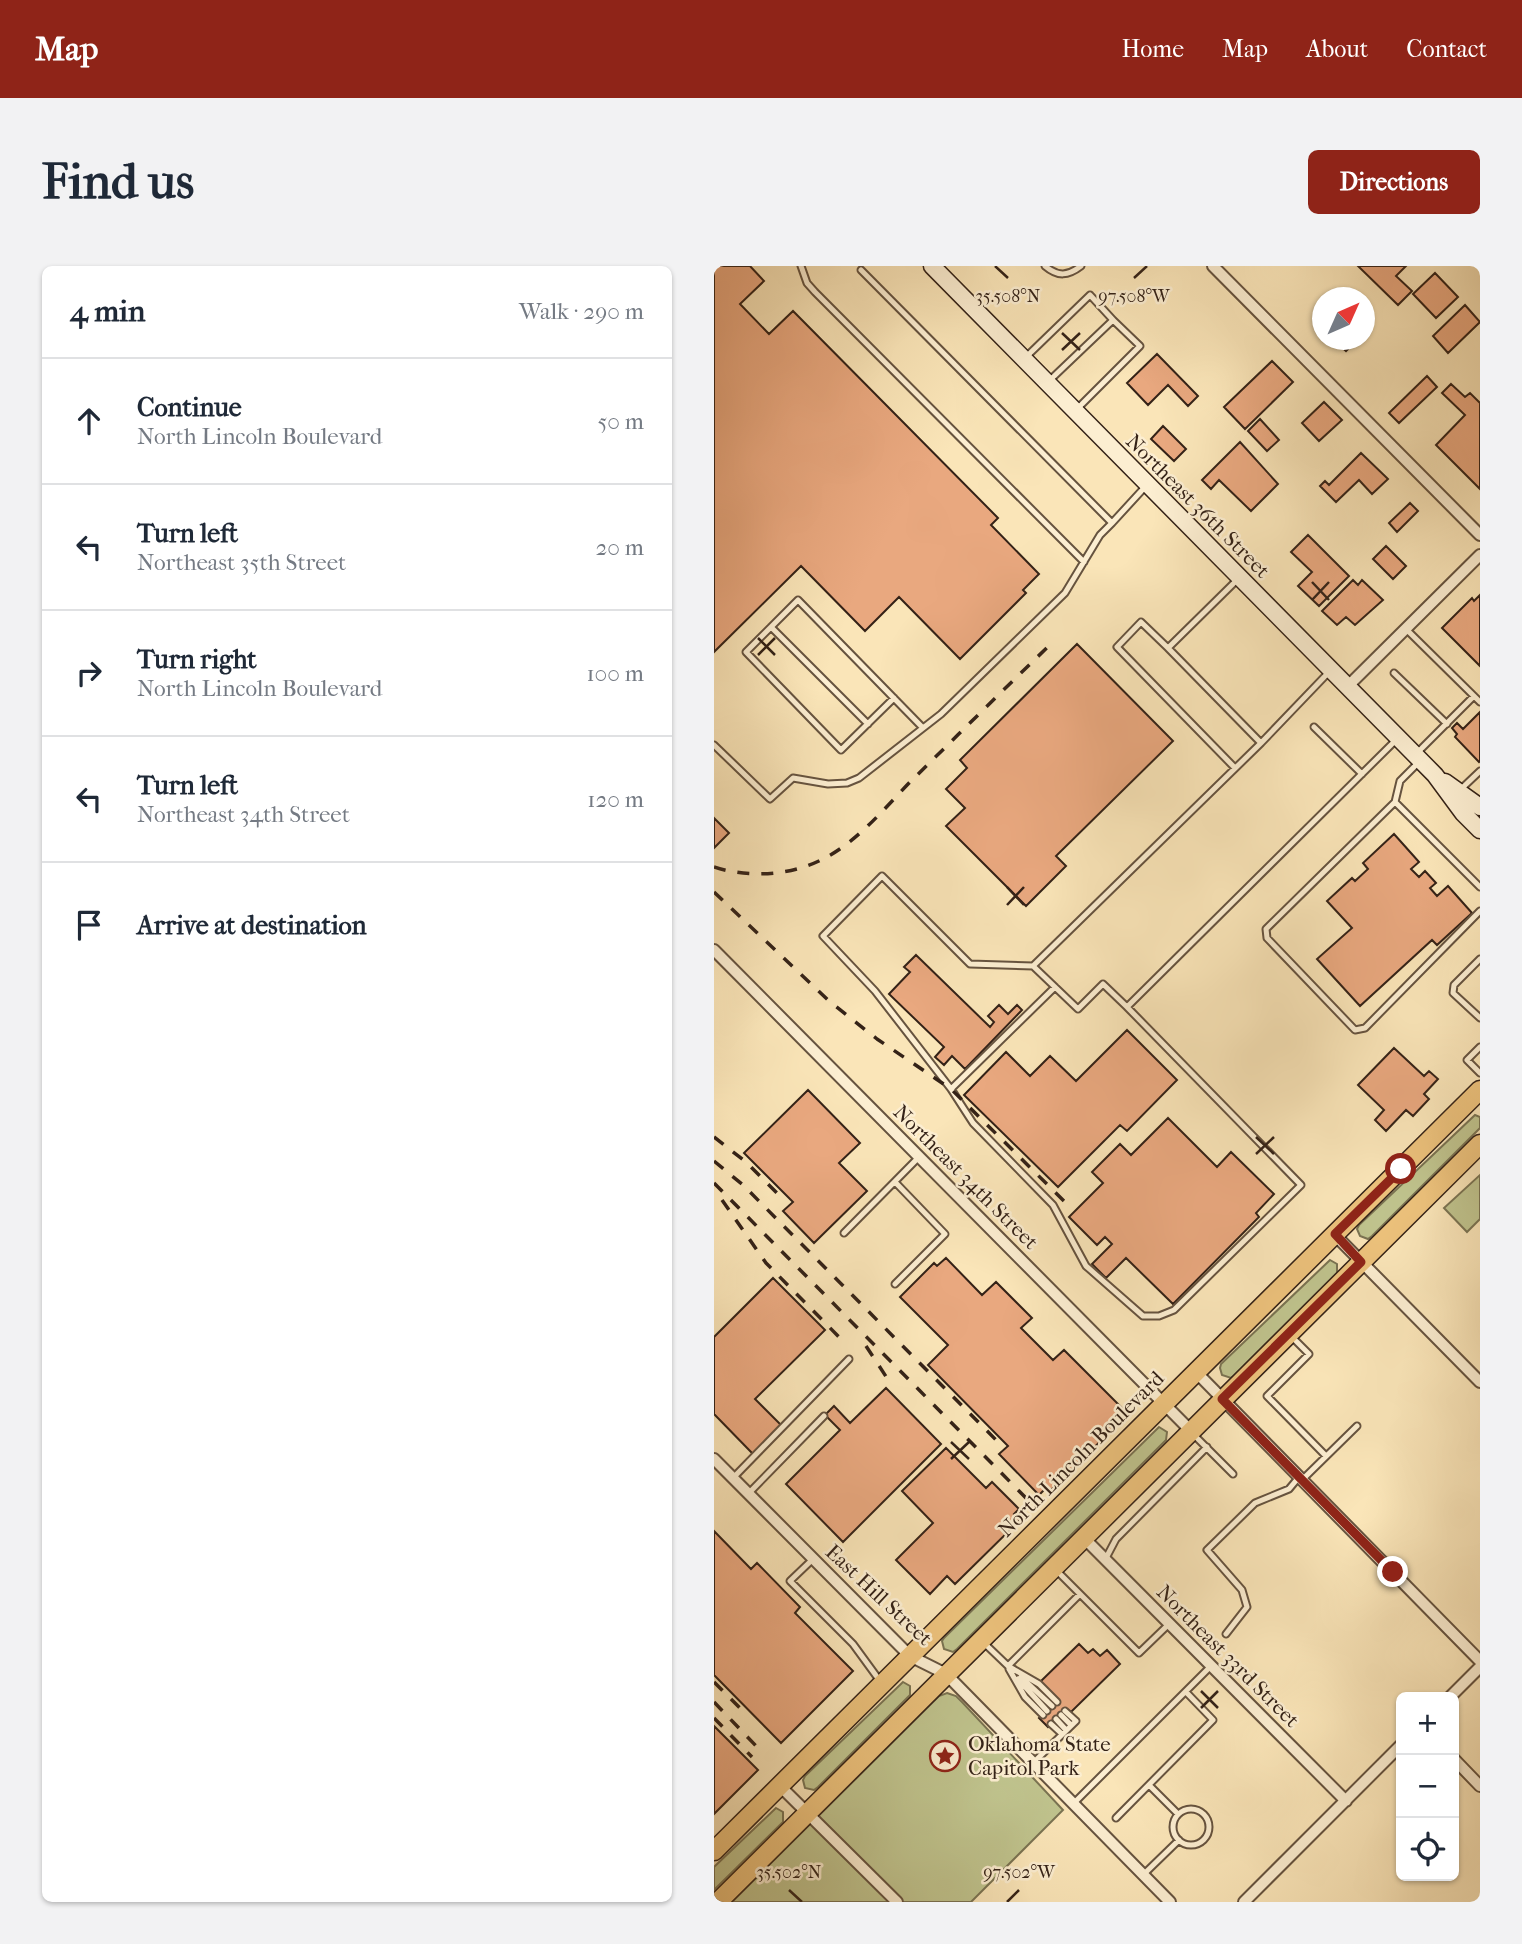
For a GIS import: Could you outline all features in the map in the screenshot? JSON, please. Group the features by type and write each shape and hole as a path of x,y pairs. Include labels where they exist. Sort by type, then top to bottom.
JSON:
{"main road":[{"name":"Northeast 36th Street","path":"932,266 1435,775 1480,831"},
{"name":"Northeast 36th Street","path":"1435,775 1480,807"},
{"name":"North Lincoln Boulevard","path":"714,1851 1478,1094"},
{"path":"718,1902 1480,1144"}],"street":[{"path":"1213,266 1480,535"},
{"path":"1348,687 1480,555"},
{"name":"Northeast 34th Street","path":"714,950 1191,1431"},
{"path":"1335,1234 1480,1382"},
{"path":"1196,1372 1480,1661"},
{"name":"East Hill Street","path":"714,1459 909,1656 946,1674 1170,1902"},
{"name":"Northeast 33rd Street","path":"1083,1537 1346,1801"},
{"path":"1455,1692 1480,1667"},
{"path":"1244,1902 1396,1750"},
{"path":"1459,1764 1480,1786"},
{"path":"779,1786 897,1902"}],"lane":[{"path":"801,266 807,283 815,292 1084,562"},
{"path":"1045,266 1064,275 1081,266"},
{"path":"861,270 1112,523"},
{"path":"1024,359 1090,296 1140,346 1075,411"},
{"path":"1047,383 1113,320"},
{"path":"714,745 770,799 793,778 839,784 859,778 941,714 1065,593 1100,535 1147,484"},
{"path":"1168,648 1240,578"},
{"path":"894,698 841,750 746,652 799,600 894,698 923,728"},
{"path":"1235,768 1117,647 1141,622 1261,743"},
{"path":"771,627 868,724"},
{"path":"1406,629 1480,702"},
{"path":"1033,965 1332,670"},
{"path":"1394,673 1447,724"},
{"path":"1474,696 1400,781 1395,802 1266,929 1267,938 1356,1030 1364,1028 1480,911"},
{"path":"1314,727 1362,774"},
{"path":"1127,1007 1398,738"},
{"path":"1459,791 1480,771"},
{"path":"1395,802 1480,887"},
{"path":"882,876 970,964 1033,965 1078,1009 1103,984 1301,1185 1174,1310 1159,1316 1143,1315 1086,1266 1053,1205 973,1123 951,1089 875,991 823,936 882,876"},
{"path":"1480,959 1454,985 1453,993 1480,1018"},
{"path":"951,1089 1055,987"},
{"path":"1480,1047 1467,1060 1480,1073"},
{"path":"844,1233 919,1157"},
{"path":"895,1182 944,1234 895,1283"},
{"path":"1288,1334 1309,1354 1267,1396 1326,1456"},
{"path":"733,1478 849,1359"},
{"path":"748,1494 824,1416"},
{"path":"1226,1633 1247,1607 1242,1590 1208,1550 1255,1503 1289,1489 1357,1426"},
{"path":"1191,1431 1233,1474"},
{"path":"1105,1559 1116,1539 1207,1447"},
{"path":"813,1559 790,1581 853,1644 882,1683"},
{"path":"1054,1567 1139,1653 1169,1624"},
{"path":"1008,1666 1080,1594"},
{"path":"981,1639 1008,1666 1039,1684 1050,1708 1026,1698 1008,1666"},
{"path":"1073,1804 1211,1666"},
{"path":"1116,1818 1213,1720 1186,1692"},
{"path":"1032,1763 1067,1730 1076,1721 1058,1717 1067,1730"},
{"path":"1149,1785 1178,1814"},
{"path":"1195,1809 1205,1814 1209,1825 1207,1836 1198,1843 1187,1844 1178,1840 1173,1828 1178,1814 1184,1810 1195,1809"},
{"path":"1143,1875 1178,1840"}],"green space":[{"path":"1475,1115 1480,1117 1480,1128 1372,1236 1368,1239 1360,1236 1357,1229 1359,1225"},
{"path":"1480,1175 1480,1219 1467,1232 1444,1208"},
{"path":"1330,1260 1337,1264 1337,1273 1235,1375 1231,1378 1222,1375 1221,1364"},
{"path":"1159,1427 1167,1432 1166,1440 957,1649 953,1652 944,1649 944,1638"},
{"path":"903,1682 910,1686 910,1695 818,1787 814,1790 805,1788 805,1776"},
{"name":"Oklahoma State Capitol Park","path":"947,1693 962,1702 1063,1810 971,1902 732,1902 939,1696"},
{"path":"776,1808 783,1812 783,1822 714,1890 714,1867"}],"building":[{"path":"714,266 750,266 764,281 740,304 769,334 793,311 998,518 991,525 1039,574 1023,590 1026,593 960,659 899,597 865,631 801,566 714,652"},
{"path":"1358,266 1406,266 1396,276 1412,291 1398,305"},
{"path":"1435,273 1458,297 1436,318 1413,294"},
{"path":"1465,305 1480,322 1448,353 1433,336"},
{"path":"1157,354 1198,396 1188,406 1168,385 1148,405 1127,383"},
{"path":"1272,361 1293,382 1245,429 1224,407"},
{"path":"1427,376 1437,387 1399,423 1389,413"},
{"path":"1451,384 1465,397 1470,393 1480,403 1480,489 1436,445 1465,415 1442,393"},
{"path":"1324,402 1342,420 1319,441 1302,423"},
{"path":"1260,419 1279,440 1267,451 1248,431"},
{"path":"1163,426 1186,449 1174,461 1151,439"},
{"path":"1240,442 1278,484 1251,511 1219,480 1211,489 1202,480"},
{"path":"1361,453 1388,479 1372,494 1359,480 1336,502 1320,486 1325,481 1329,485"},
{"path":"1410,503 1418,511 1397,532 1389,523"},
{"path":"1308,535 1349,576 1319,606 1298,586 1312,572 1291,552"},
{"path":"1386,546 1406,566 1393,579 1373,559"},
{"path":"1353,580 1358,585 1362,580 1383,600 1355,625 1346,617 1337,625 1322,611"},
{"path":"1480,595 1480,666 1442,628 1472,598 1474,601"},
{"path":"1077,644 1173,741 1056,856 1066,866 1026,906 946,826 965,808 946,789 967,768 960,760"},
{"path":"1480,712 1479,762 1455,737 1457,734 1452,728 1457,723 1463,729"},
{"path":"714,818 729,833 714,848"},
{"path":"1394,834 1419,862 1411,869 1419,877 1425,871 1436,883 1430,888 1437,896 1448,886 1472,913 1437,945 1432,940 1360,1006 1317,959 1352,928 1327,901 1352,878 1355,881 1368,869 1363,863"},
{"path":"916,955 990,1027 994,1022 988,1016 999,1005 1008,1014 1017,1005 1022,1010 965,1069 952,1056 944,1065 935,1057 944,1047 889,994 910,972 904,967"},
{"path":"1127,1030 1177,1080 1127,1131 1120,1125 1058,1187 964,1095 1006,1052 1030,1076 1050,1056 1076,1081"},
{"path":"1394,1048 1424,1076 1429,1071 1438,1079 1424,1094 1429,1099 1413,1116 1406,1110 1386,1131 1375,1120 1384,1110 1358,1085"},
{"path":"808,1090 860,1143 839,1163 867,1191 814,1243 783,1211 793,1202 744,1153"},
{"path":"1168,1118 1217,1167 1231,1152 1274,1194 1256,1213 1259,1217 1173,1304 1126,1258 1106,1278 1092,1264 1112,1244 1105,1237 1097,1245 1069,1217 1103,1183 1092,1172 1120,1144 1131,1155"},
{"path":"946,1258 982,1295 996,1282 1032,1318 1021,1328 1053,1360 1064,1350 1128,1414 1050,1491 1047,1487 1039,1495 999,1454 1008,1446 928,1365 948,1345 900,1297 934,1263 937,1266"},
{"path":"773,1278 825,1330 755,1399 782,1426 753,1454 714,1414 714,1337"},
{"path":"886,1388 941,1444 843,1542 786,1484 840,1430 825,1415 834,1406 850,1423"},
{"path":"946,1448 986,1488 992,1482 1019,1509 1014,1514 1020,1520 955,1584 947,1576 930,1594 896,1560 933,1523 902,1491"},
{"path":"714,1531 751,1569 757,1563 800,1607 795,1613 853,1671 781,1743 714,1675"},
{"path":"1079,1644 1088,1653 1093,1649 1100,1656 1107,1650 1120,1664 1071,1712 1067,1709 1048,1727 1039,1718 1058,1701 1040,1682"},
{"path":"714,1726 758,1770 714,1814"}],"railway":[{"path":"714,867 741,873 769,874 810,865 835,852 870,824 1054,641"},
{"path":"714,892 829,1001 877,1039 951,1089 1072,1209"},
{"path":"714,1137 746,1162 783,1199"},
{"path":"714,1161 743,1185 1003,1447"},
{"path":"714,1183 1032,1504"},
{"path":"722,1200 766,1263 842,1340"},
{"path":"866,1346 887,1378"},
{"path":"714,1682 741,1709"},
{"path":"714,1702 759,1749"},
{"path":"714,1718 752,1757"}],"place":[{"name":"Oklahoma State Capitol Park","path":"945,1756"}],"route":[{"path":"1393,1572 1222,1399 1361,1262 1335,1234 1401,1169"}]}
